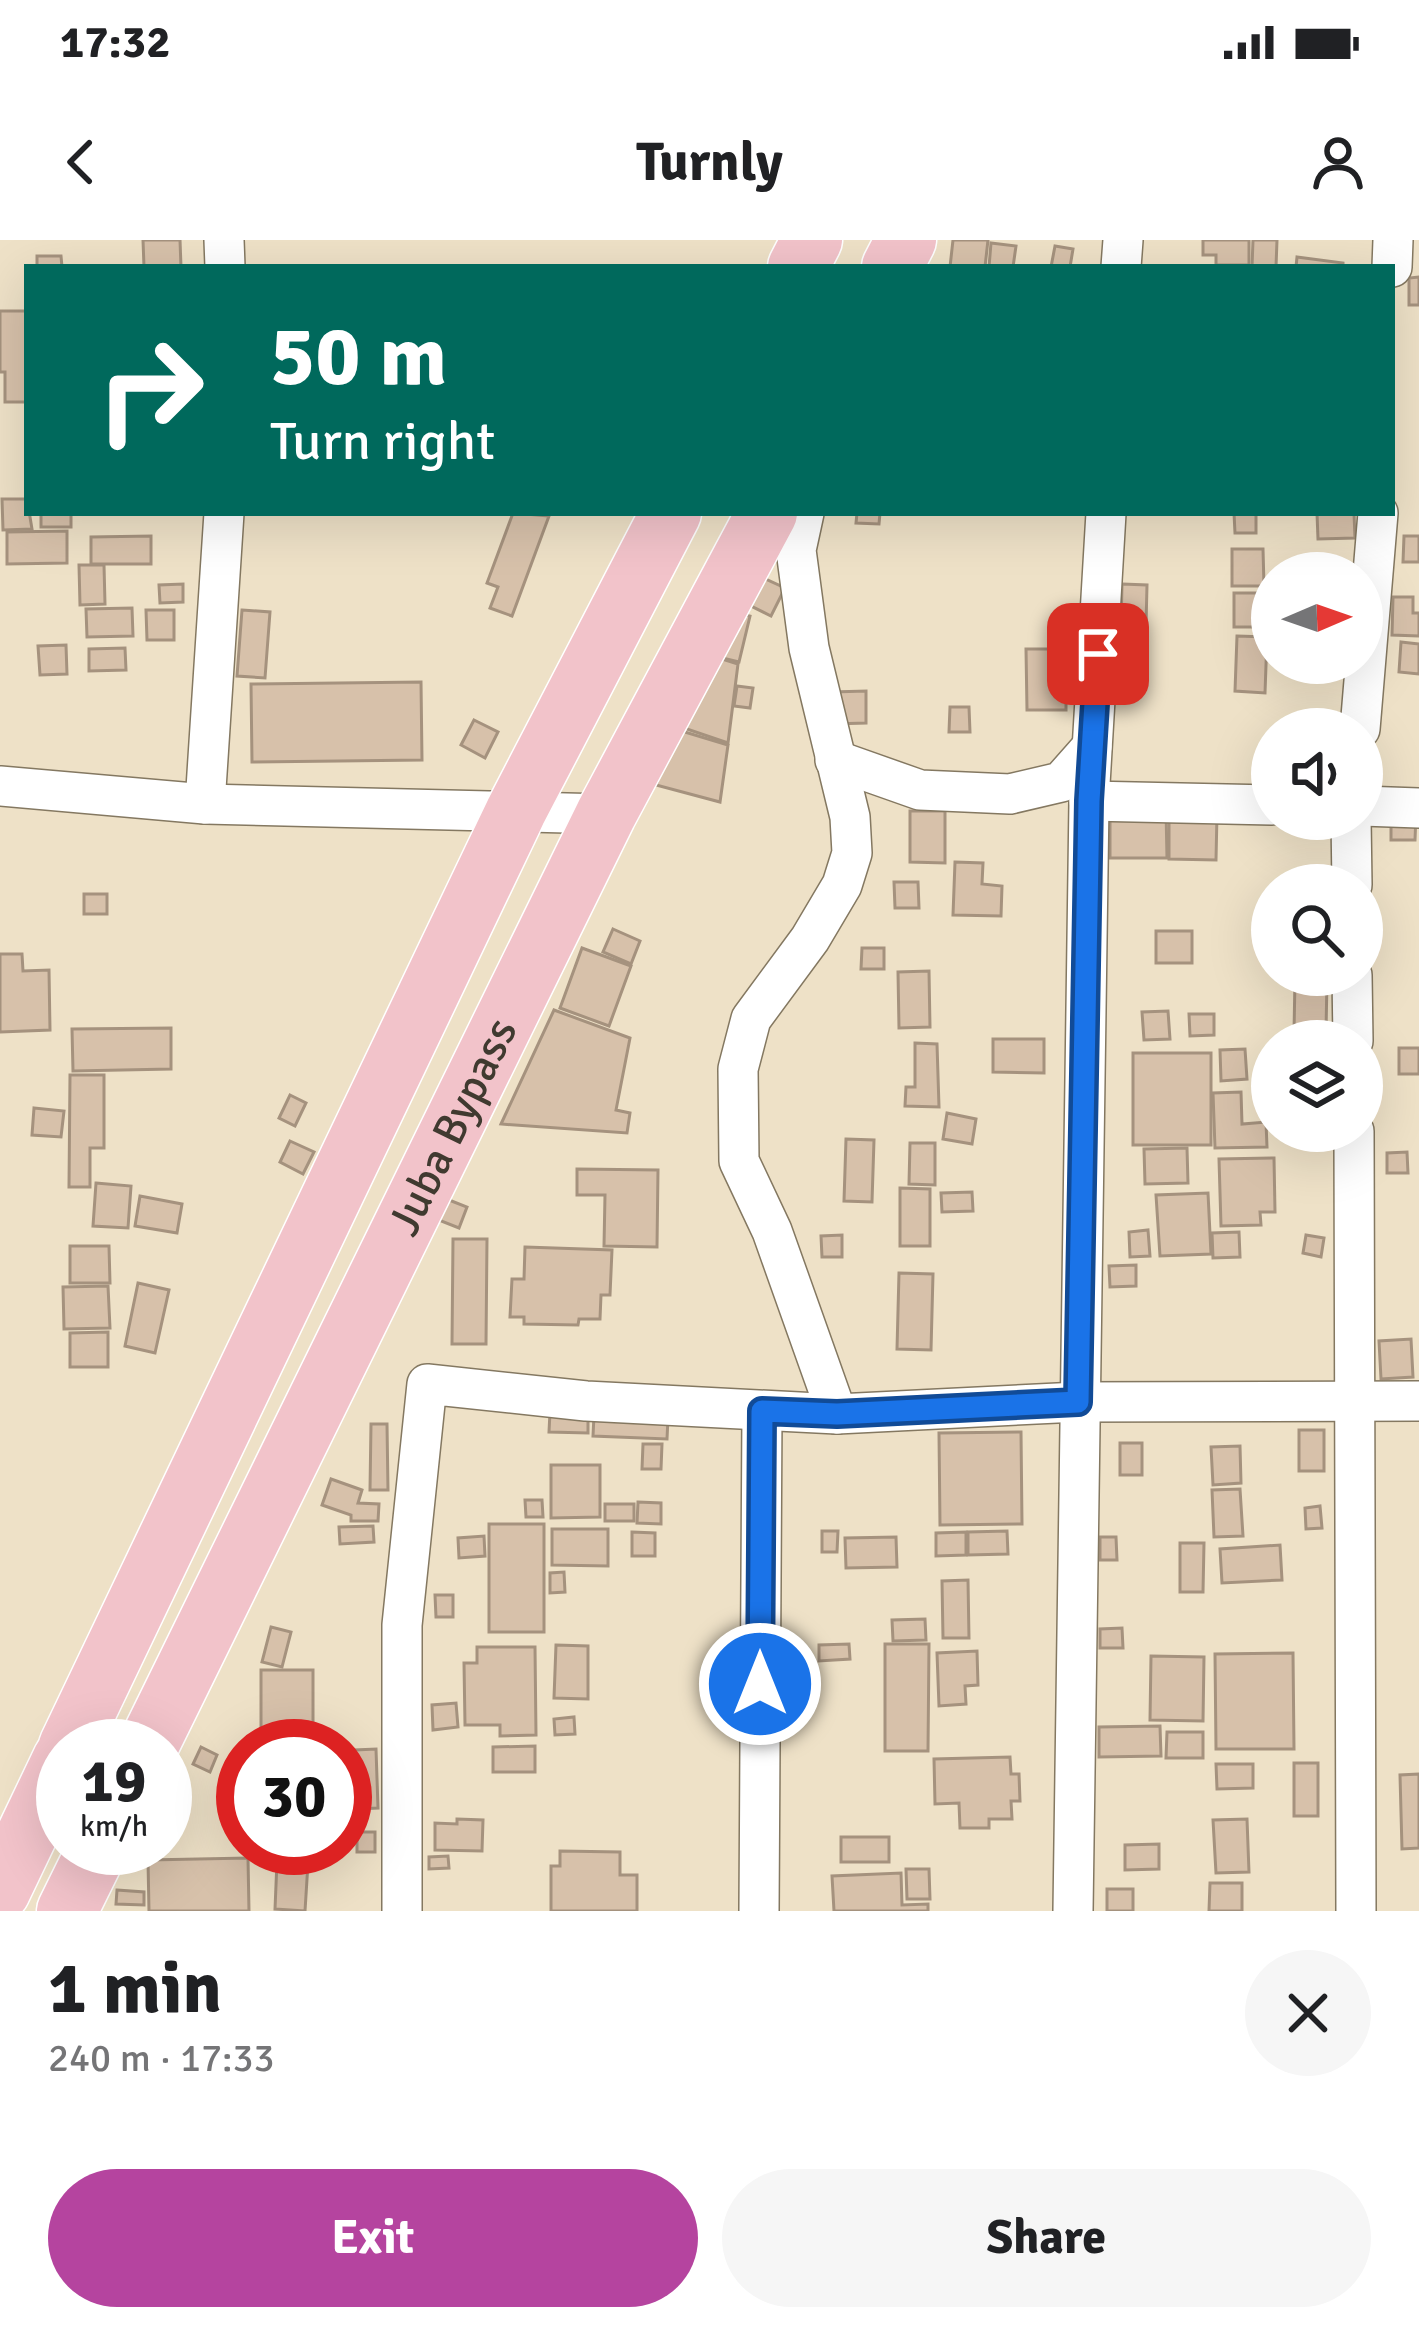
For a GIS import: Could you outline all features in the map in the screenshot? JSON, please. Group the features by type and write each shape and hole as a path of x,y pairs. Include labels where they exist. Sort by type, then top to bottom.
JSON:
{"main road":[{"name":"Juba Bypass","path":"82,1719 516,811 668,516"},
{"name":"Juba Bypass","path":"161,1719 607,814 765,516"},
{"path":"0,1891 36,1816"},
{"path":"68,1911 85,1875"}],"street":[{"path":"205,804 224,516"},
{"path":"803,516 796,550 809,648 850,817 852,853 842,885 810,939 751,1019 738,1069 739,1161 772,1231 837,1414"},
{"path":"1073,1911 1089,801 1106,516"},
{"path":"1362,708 1378,516"},
{"path":"835,760 920,790 1010,794 1061,782 1092,748"},
{"path":"0,787 205,804 607,814"},
{"path":"1089,801 1251,805"},
{"path":"1383,807 1419,808"},
{"path":"1354,1152 1356,1911"},
{"path":"402,1911 402,1625 428,1384 586,1401 837,1414 1078,1402 1419,1401"},
{"path":"759,1911 762,1411"}],"building":[{"path":"143,240 180,240 181,264 144,264"},
{"path":"953,240 988,240 985,264 950,264"},
{"path":"1203,240 1249,240 1249,264 1216,264 1216,255 1203,255"},
{"path":"1253,240 1277,240 1276,264 1252,264"},
{"path":"991,243 1016,246 1013,264 989,264"},
{"path":"1055,246 1073,249 1070,264 1052,264"},
{"path":"37,256 61,256 62,264 37,264"},
{"path":"1297,257 1343,263 1343,264 1296,264"},
{"path":"1419,277 1419,305 1409,305 1409,278"},
{"path":"0,311 24,311 24,402 5,402 5,372 0,372"},
{"path":"2,499 24,499 24,516 30,516 32,529 3,530"},
{"path":"41,516 71,516 71,527 41,527"},
{"path":"512,516 549,516 512,616 490,608 498,587 487,583"},
{"path":"857,516 880,516 879,524 856,523"},
{"path":"1234,516 1256,516 1256,533 1235,533"},
{"path":"1317,516 1354,516 1355,538 1318,539"},
{"path":"67,531 67,563 7,564 7,532"},
{"path":"151,536 151,564 91,564 91,537"},
{"path":"1404,536 1419,536 1419,562 1403,562"},
{"path":"1232,549 1263,549 1251,552 1251,586 1232,586"},
{"path":"79,565 104,565 105,604 80,605"},
{"path":"759,576 785,588 771,616 745,603"},
{"path":"183,584 183,602 160,603 159,585"},
{"path":"1122,584 1147,585 1146,625 1121,625"},
{"path":"1234,593 1251,593 1251,627 1234,627"},
{"path":"1393,597 1413,597 1419,636 1392,635"},
{"path":"132,608 133,636 87,637 86,609"},
{"path":"717,608 750,616 739,662 706,654"},
{"path":"146,610 174,610 174,640 147,640"},
{"path":"242,610 270,612 265,678 237,676"},
{"path":"1237,636 1251,636 1251,684 1265,684 1265,693 1235,691"},
{"path":"1401,642 1419,644 1419,674 1399,672"},
{"path":"66,645 67,674 40,675 38,646"},
{"path":"125,648 126,670 89,671 89,649"},
{"path":"1026,649 1066,649 1066,710 1027,710"},
{"path":"700,652 738,664 728,743 678,726"},
{"path":"421,682 422,760 252,762 251,684"},
{"path":"737,686 753,688 750,708 734,706"},
{"path":"866,691 866,723 832,724 832,692"},
{"path":"950,707 969,707 970,732 949,732"},
{"path":"474,720 498,732 485,758 461,745"},
{"path":"675,729 728,745 720,802 656,785"},
{"path":"1110,810 1166,810 1167,858 1110,858"},
{"path":"910,811 945,811 945,863 910,862"},
{"path":"1169,814 1217,814 1216,860 1169,859"},
{"path":"1391,814 1416,814 1415,840 1391,840"},
{"path":"955,862 983,863 982,884 1002,886 1001,916 953,915"},
{"path":"894,882 918,882 919,908 895,908"},
{"path":"84,894 107,894 107,914 84,914"},
{"path":"613,929 640,941 631,964 603,952"},
{"path":"1156,931 1192,931 1192,963 1156,963"},
{"path":"582,948 631,966 609,1026 560,1008"},
{"path":"862,948 884,948 884,969 861,969"},
{"path":"0,954 22,954 23,971 49,970 50,1030 0,1032"},
{"path":"929,971 930,1027 899,1028 898,972"},
{"path":"1295,996 1327,996 1326,1020 1294,1020"},
{"path":"554,1010 630,1038 616,1110 630,1113 627,1133 501,1124"},
{"path":"1168,1011 1170,1039 1144,1040 1142,1012"},
{"path":"1189,1014 1214,1014 1214,1035 1190,1036"},
{"path":"171,1028 171,1069 73,1071 72,1029"},
{"path":"993,1039 1044,1039 1044,1073 993,1072"},
{"path":"915,1043 937,1044 939,1107 905,1106 906,1087 915,1087"},
{"path":"1399,1048 1419,1048 1419,1074 1399,1074"},
{"path":"1245,1049 1247,1079 1221,1081 1220,1050"},
{"path":"1133,1053 1211,1053 1211,1145 1133,1145"},
{"path":"70,1075 104,1075 104,1148 90,1148 90,1187 69,1187"},
{"path":"1241,1092 1242,1124 1251,1123 1251,1147 1215,1148 1213,1093"},
{"path":"290,1095 306,1103 295,1126 279,1118"},
{"path":"34,1108 64,1111 61,1137 32,1135"},
{"path":"947,1113 976,1119 972,1144 943,1139"},
{"path":"846,1139 874,1140 872,1202 844,1201"},
{"path":"290,1141 314,1152 303,1174 280,1162"},
{"path":"910,1143 935,1143 935,1185 909,1184"},
{"path":"1187,1148 1188,1183 1145,1184 1144,1149"},
{"path":"1407,1152 1408,1173 1387,1173 1387,1153"},
{"path":"1274,1158 1275,1212 1260,1212 1261,1225 1221,1226 1219,1159"},
{"path":"577,1169 658,1170 657,1247 604,1246 605,1195 577,1195"},
{"path":"96,1183 131,1186 128,1228 93,1226"},
{"path":"900,1188 930,1189 930,1246 900,1246"},
{"path":"972,1192 973,1211 942,1212 941,1193"},
{"path":"1208,1193 1211,1254 1160,1256 1156,1195"},
{"path":"140,1196 182,1204 177,1233 135,1226"},
{"path":"444,1198 467,1207 459,1228 436,1219"},
{"path":"1148,1230 1150,1256 1130,1257 1129,1232"},
{"path":"1239,1232 1240,1257 1213,1258 1212,1233"},
{"path":"842,1235 842,1257 822,1257 821,1236"},
{"path":"1306,1235 1324,1238 1321,1257 1303,1253"},
{"path":"453,1239 487,1239 486,1344 452,1344"},
{"path":"70,1246 109,1246 110,1283 70,1283"},
{"path":"525,1247 612,1250 610,1295 601,1295 600,1319 579,1319 578,1325 524,1324 524,1317 510,1317 512,1279 524,1279"},
{"path":"1136,1265 1136,1286 1110,1287 1109,1266"},
{"path":"899,1273 933,1274 931,1350 897,1349"},
{"path":"138,1283 169,1290 155,1353 125,1346"},
{"path":"108,1286 110,1328 64,1329 63,1287"},
{"path":"108,1332 108,1367 70,1367 70,1333"},
{"path":"1411,1339 1413,1377 1381,1379 1379,1341"},
{"path":"550,1412 588,1413 588,1433 549,1432"},
{"path":"594,1415 668,1418 667,1439 593,1436"},
{"path":"371,1424 387,1424 388,1490 370,1490"},
{"path":"1299,1430 1324,1430 1324,1471 1299,1471"},
{"path":"1021,1432 1022,1524 940,1525 939,1433"},
{"path":"1120,1443 1142,1443 1142,1475 1120,1475"},
{"path":"643,1444 662,1444 661,1469 642,1469"},
{"path":"1240,1446 1241,1483 1213,1485 1211,1447"},
{"path":"551,1465 600,1465 600,1517 551,1518"},
{"path":"331,1479 362,1490 358,1503 379,1504 378,1521 351,1521 351,1515 322,1505"},
{"path":"1240,1489 1243,1536 1214,1537 1212,1490"},
{"path":"525,1500 542,1500 543,1517 526,1517"},
{"path":"638,1502 661,1503 661,1524 637,1523"},
{"path":"605,1504 634,1504 634,1521 605,1521"},
{"path":"1320,1506 1322,1528 1306,1529 1305,1508"},
{"path":"489,1524 544,1524 544,1632 489,1632"},
{"path":"373,1526 374,1542 340,1544 339,1527"},
{"path":"552,1529 608,1529 608,1566 552,1565"},
{"path":"822,1531 838,1531 837,1552 822,1552"},
{"path":"1007,1531 1008,1554 968,1555 968,1532"},
{"path":"632,1532 655,1533 655,1556 632,1556"},
{"path":"966,1532 966,1555 936,1556 936,1533"},
{"path":"484,1536 485,1556 459,1558 458,1538"},
{"path":"896,1537 897,1567 846,1568 845,1538"},
{"path":"1100,1537 1116,1537 1117,1560 1100,1560"},
{"path":"1180,1543 1204,1543 1203,1592 1180,1592"},
{"path":"1280,1545 1282,1580 1222,1583 1220,1549"},
{"path":"564,1572 565,1592 550,1593 550,1573"},
{"path":"968,1580 969,1638 943,1638 942,1581"},
{"path":"435,1595 453,1595 453,1617 436,1617"},
{"path":"925,1619 926,1640 893,1641 892,1620"},
{"path":"271,1627 291,1632 282,1667 262,1662"},
{"path":"1122,1628 1123,1648 1100,1648 1100,1629"},
{"path":"849,1644 850,1659 819,1661 819,1645"},
{"path":"885,1644 929,1644 928,1751 885,1751"},
{"path":"556,1645 588,1646 588,1699 554,1698"},
{"path":"477,1647 535,1647 536,1735 500,1736 500,1725 465,1725 464,1663 477,1663"},
{"path":"977,1651 978,1685 965,1686 966,1704 939,1706 937,1653"},
{"path":"1293,1653 1294,1749 1216,1749 1215,1654"},
{"path":"1151,1656 1204,1657 1203,1721 1150,1720"},
{"path":"261,1670 313,1670 313,1719 261,1719"},
{"path":"456,1703 458,1727 433,1730 432,1705"},
{"path":"574,1717 575,1734 555,1735 554,1719"},
{"path":"1160,1726 1161,1756 1099,1757 1099,1727"},
{"path":"1167,1732 1203,1732 1203,1758 1166,1758"},
{"path":"535,1746 535,1772 493,1772 493,1747"},
{"path":"201,1747 216,1754 210,1772 193,1764"},
{"path":"372,1749 376,1749 378,1808 372,1808"},
{"path":"1010,1757 1011,1774 1019,1774 1020,1801 1011,1801 1012,1819 989,1819 989,1828 960,1828 959,1803 935,1804 934,1759"},
{"path":"1294,1763 1318,1763 1318,1816 1294,1816"},
{"path":"1216,1764 1253,1764 1253,1788 1217,1789"},
{"path":"1419,1774 1419,1848 1402,1849 1400,1775"},
{"path":"457,1819 483,1820 482,1851 435,1850 435,1823 457,1824"},
{"path":"1247,1819 1249,1872 1216,1873 1213,1820"},
{"path":"841,1837 889,1837 889,1862 841,1862"},
{"path":"1159,1844 1159,1869 1125,1870 1125,1845"},
{"path":"560,1851 620,1852 620,1875 637,1875 637,1911 551,1911 551,1866 560,1866"},
{"path":"448,1856 449,1868 429,1869 429,1857"},
{"path":"192,1859 216,1859 216,1875 248,1875 249,1911 149,1911 148,1875 192,1875"},
{"path":"906,1869 929,1869 930,1899 907,1899"},
{"path":"901,1873 902,1905 928,1904 928,1911 834,1911 832,1876"},
{"path":"276,1875 307,1875 305,1911 275,1909"},
{"path":"1210,1883 1242,1883 1242,1911 1209,1911"},
{"path":"1107,1889 1133,1889 1133,1911 1107,1911"},
{"path":"117,1890 144,1892 144,1905 116,1904"}],"route":[{"path":"760,1684 762,1411 837,1414 1078,1402 1089,801 1098,654"}]}
